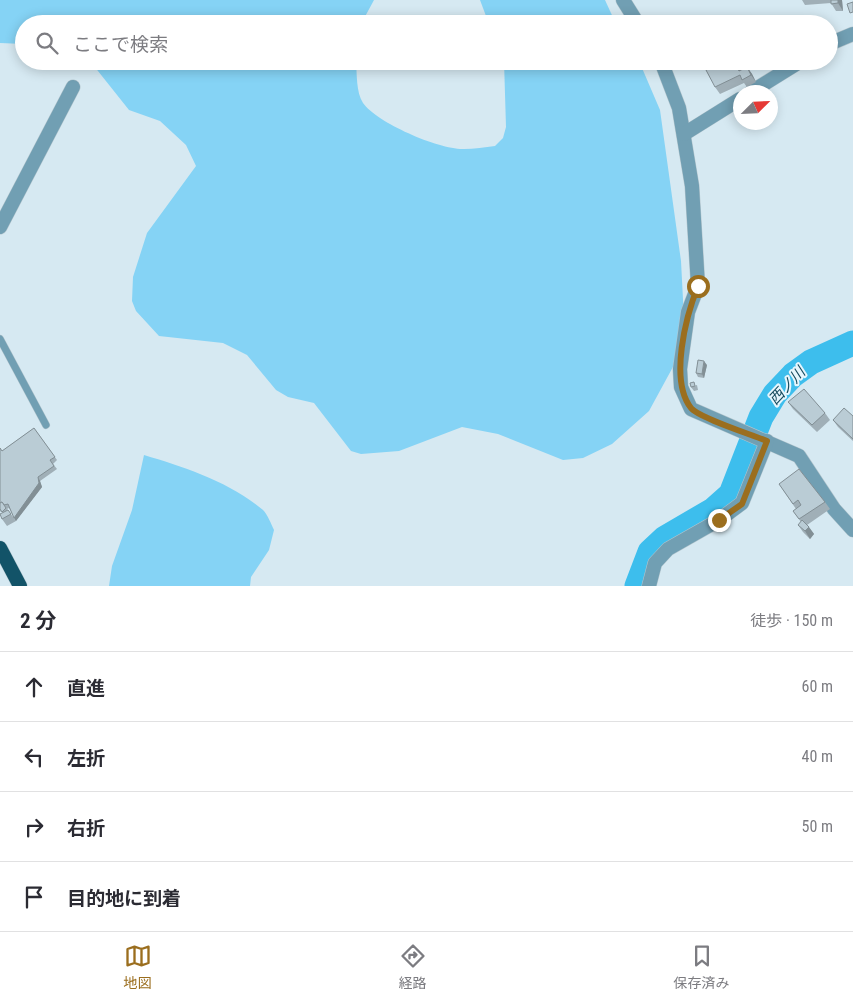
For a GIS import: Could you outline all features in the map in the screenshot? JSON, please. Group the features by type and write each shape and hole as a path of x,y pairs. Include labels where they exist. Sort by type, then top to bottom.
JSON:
{"highway":[{"path":"0,548 20,586"}],"street":[{"path":"623,0 632,15"},
{"path":"838,40 853,34"},
{"path":"664,70 679,108 684,134 692,186 698,286 688,312 680,369 681,387 691,409 799,456 834,510 853,530"},
{"path":"762,85 786,70"},
{"path":"0,227 73,87"},
{"path":"684,134 733,103"},
{"path":"649,586 655,563 668,548 719,520 742,504 763,440"}],"lane":[{"path":"0,338 46,425"}],"shaded area":[{"path":"0,0 374,0 366,15 15,15 15,44 0,43"},
{"path":"480,0 605,0 612,15 486,15"},
{"path":"97,70 356,70 359,94 363,103 370,111 410,134 440,145 464,149 495,146 503,138 506,127 504,70 643,70 660,110 681,261 684,319 680,354 649,411 612,444 583,458 563,460 498,434 462,427 399,451 361,454 351,451 314,403 288,397 276,390 247,355 223,343 159,336 136,311 132,301 133,277 147,233 196,166 186,145 160,121 129,110"},
{"path":"144,455 191,470 221,483 250,500 265,512 274,530 269,550 251,577 250,586 109,586 112,566 132,510"}],"building":[{"path":"831,0 838,0 838,3 831,4"},
{"path":"853,2 853,12 850,13 847,4"},
{"path":"706,70 748,70 751,75 742,80 740,75 715,87"},
{"path":"698,360 704,361 702,374 696,373"},
{"path":"694,382 695,386 691,387 690,383"},
{"path":"804,389 825,413 812,425 788,402"},
{"path":"844,408 853,416 853,439 833,420"},
{"path":"34,428 55,457 50,460 54,466 38,477 39,483 14,518 8,504 0,503 0,448 2,451"},
{"path":"799,469 825,502 799,519 793,511 801,505 798,500 793,504 779,484"},
{"path":"2,502 6,508 2,512 0,503"},
{"path":"8,510 11,514 2,519 0,514"},
{"path":"802,520 809,527 805,531 798,525"}],"waterway":[{"name":"西ノ川","path":"637,586 650,552 665,538 713,510 731,494 761,417 775,394 793,375 811,362 853,343"}],"route":[{"path":"698,286 688,312 680,369 681,387 691,409 767,441 742,504 719,520"}]}
